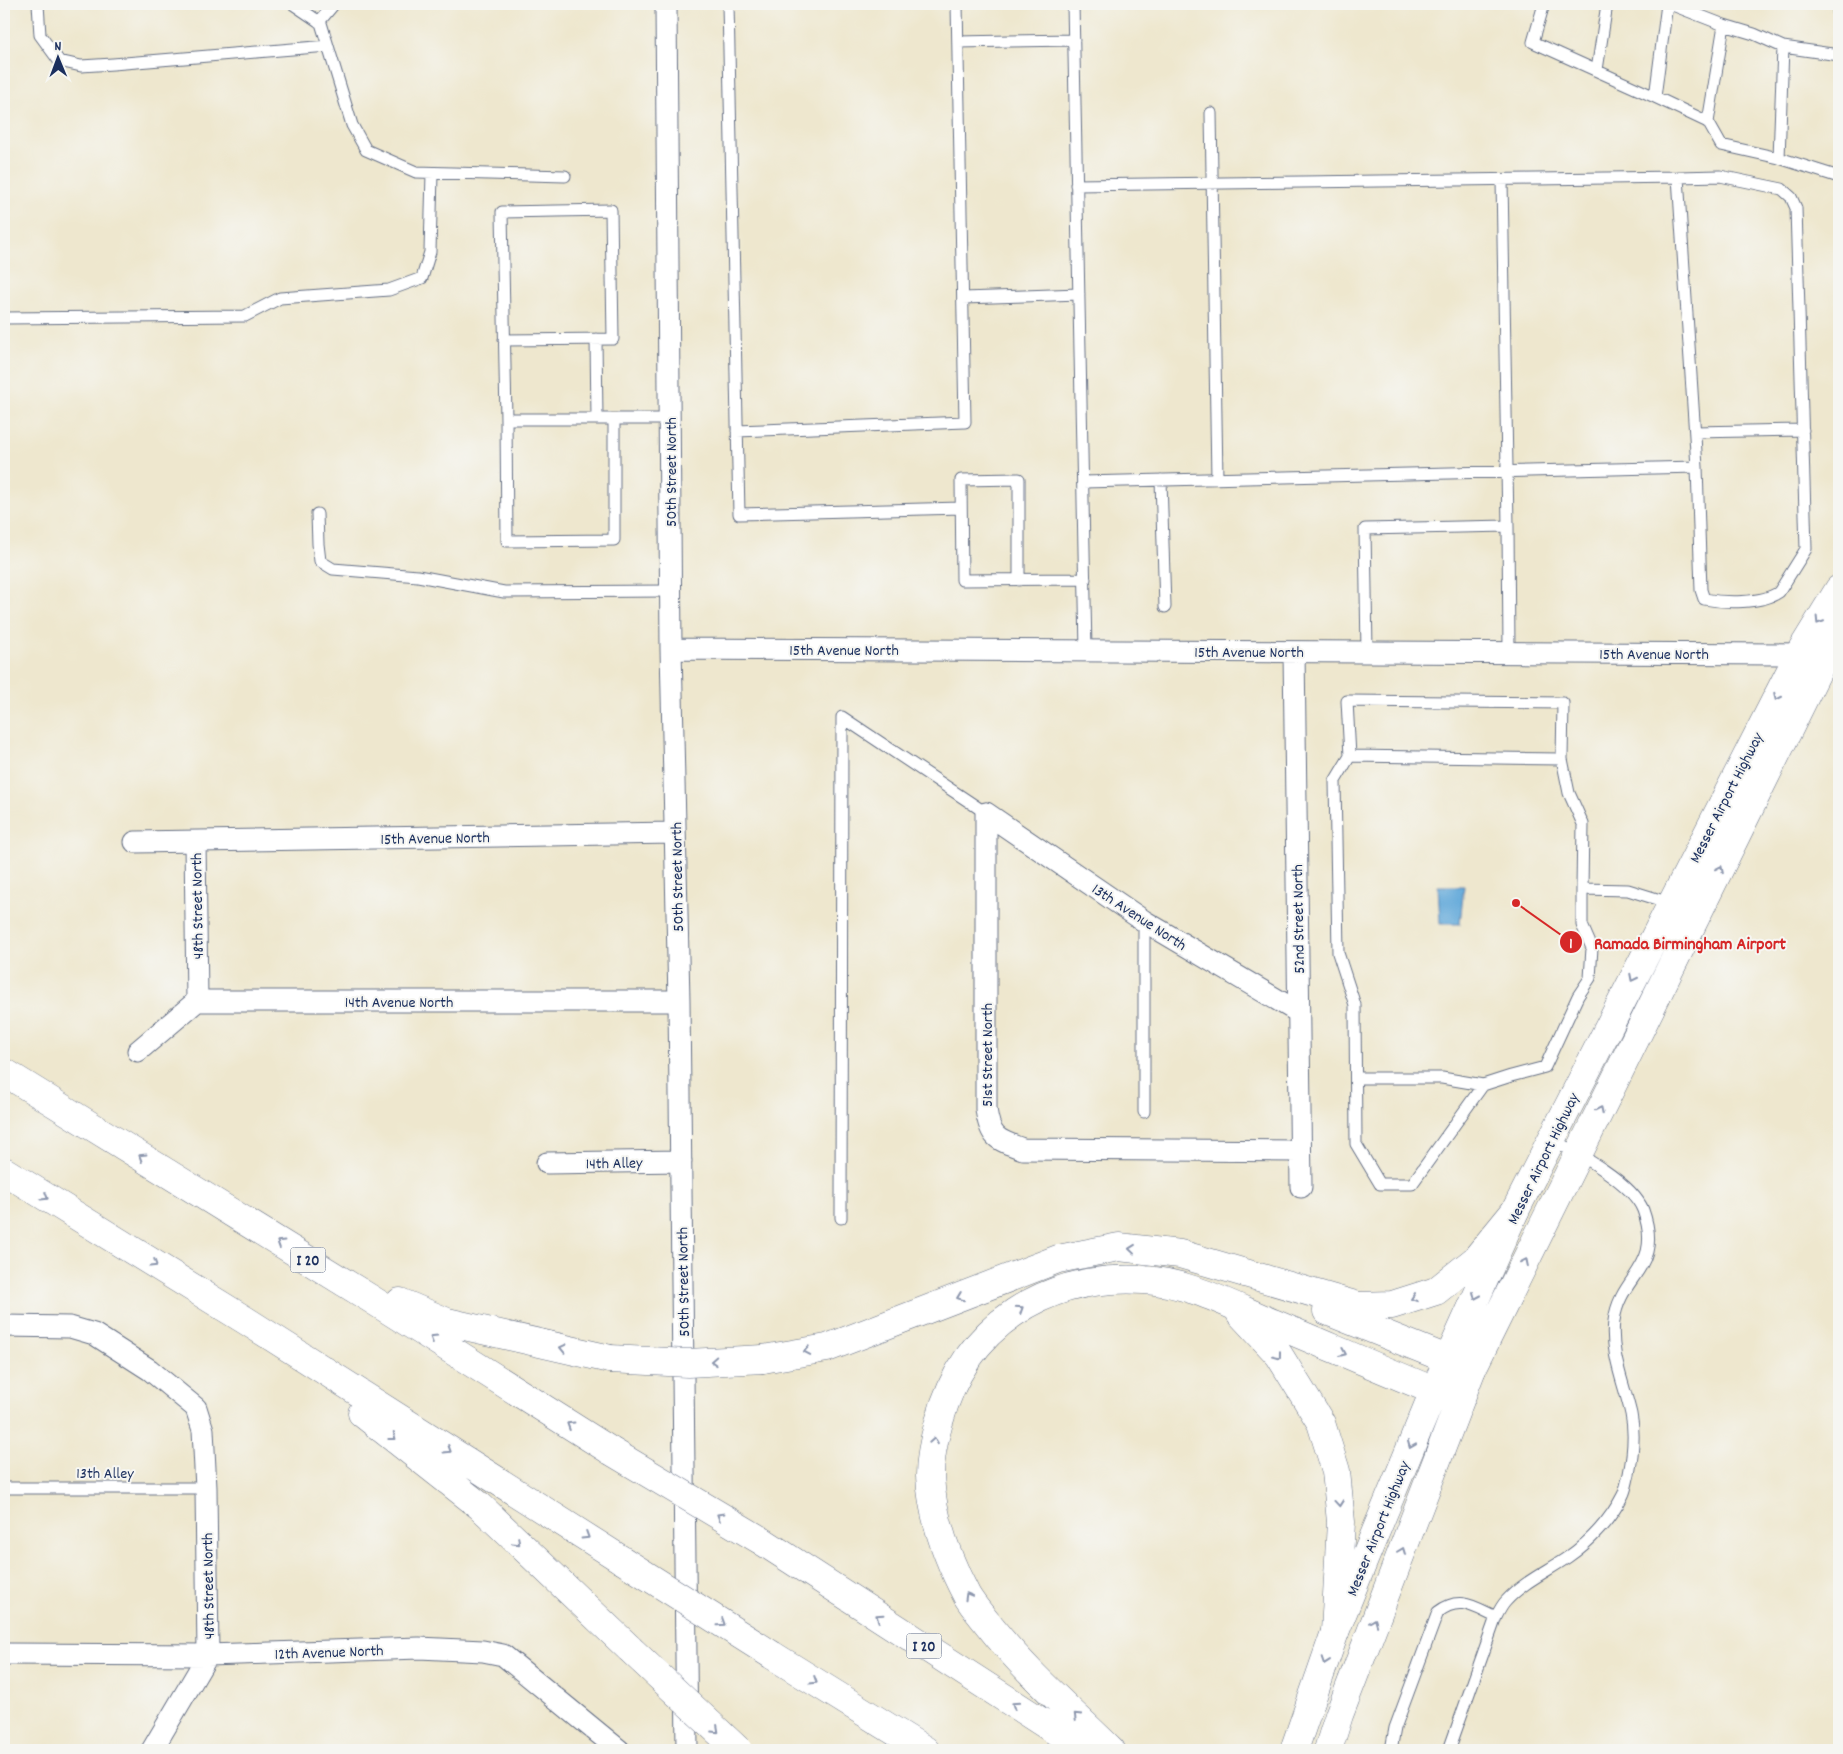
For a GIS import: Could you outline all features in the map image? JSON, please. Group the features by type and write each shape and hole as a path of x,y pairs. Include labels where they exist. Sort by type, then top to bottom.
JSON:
{"main road":[{"name":"Messer Airport Highway","path":"1294,1750 1335,1632 1434,1391 1460,1364 1578,1154 1684,908 1799,654 1839,589"},
{"name":"Messer Airport Highway","path":"1328,1750 1339,1715 1459,1402 1460,1364 1515,1211 1551,1139 1833,643"},
{"name":"I 20","path":"4,1072 330,1273 611,1451 762,1541 1086,1750"},
{"path":"4,1171 926,1750"},
{"path":"330,1273 447,1322 610,1359 688,1363 762,1359 827,1348 1058,1259 1119,1247 1180,1254 1358,1306 1392,1306 1436,1291 1475,1260 1515,1211"},
{"path":"1180,1254 1460,1364"},
{"path":"1111,1750 1009,1650 968,1598 942,1544 934,1510 930,1474 934,1439 944,1400 962,1367 990,1331 1021,1307 1061,1289 1098,1281 1145,1280 1181,1286 1234,1306 1459,1402"},
{"path":"1234,1306 1279,1355 1321,1423 1324,1432 1336,1471 1341,1522 1335,1632"},
{"path":"244,1320 480,1506 738,1750"}],"street":[{"name":"50th Street North","path":"666,4 671,649 679,1002 687,1750"},
{"name":"15th Avenue North","path":"671,649 1799,654 1833,643"},
{"name":"52nd Street North","path":"1294,652 1301,1187"},
{"name":"13th Avenue North","path":"986,814 1144,921 1298,1012"},
{"name":"51st Street North","path":"986,814 986,1109 989,1128 1003,1142 1023,1149 1300,1151"},
{"name":"15th Avenue North","path":"195,842 674,833"},
{"name":"48th Street North","path":"135,842 195,842 197,1001"},
{"name":"14th Avenue North","path":"197,1001 679,1002"},
{"path":"138,1051 197,1001"},
{"name":"14th Alley","path":"547,1164 681,1161"},
{"name":"48th Street North","path":"4,1326 70,1327 94,1334 150,1370 196,1408 203,1430 206,1488 208,1655 152,1750"},
{"name":"12th Avenue North","path":"4,1654 208,1655 418,1648 483,1651 503,1655 619,1750"}],"lane":[{"path":"38,4 40,35 59,61 81,66 328,46"},
{"path":"293,4 321,23 352,126 366,150 416,172 566,176"},
{"path":"319,22 334,4"},
{"path":"728,4 739,514 961,508"},
{"path":"737,431 965,422 957,4"},
{"path":"1073,4 1086,650"},
{"path":"1544,4 1534,42 1708,122 1721,145 1779,158 1839,177"},
{"path":"1597,70 1607,4"},
{"path":"1655,97 1669,4 1754,34 1783,47 1839,54"},
{"path":"1838,4 1839,35"},
{"path":"1708,122 1724,25"},
{"path":"958,42 1074,40"},
{"path":"1779,158 1783,47"},
{"path":"1211,113 1217,479"},
{"path":"4,318 245,316 280,298 389,290 422,278 430,252 432,173"},
{"path":"1076,185 1720,176 1782,189 1791,197 1796,208 1806,549 1779,592 1763,600 1715,601 1704,599 1700,590 1697,468 1678,178"},
{"path":"1502,180 1509,652"},
{"path":"504,340 613,339 611,210 502,212 507,540 614,540 614,419"},
{"path":"962,298 1079,294"},
{"path":"596,339 597,419"},
{"path":"506,419 669,419"},
{"path":"1694,432 1802,430"},
{"path":"1083,482 1697,468"},
{"path":"1019,580 1019,479 961,480 962,580 1019,580 1085,580"},
{"path":"1161,480 1165,607"},
{"path":"317,514 320,561 333,569 418,576 504,592 671,591"},
{"path":"1367,652 1365,529 1508,526"},
{"path":"1356,1078 1442,1078 1483,1086 1545,1067 1578,996 1590,978 1592,948 1582,925 1583,824 1569,793 1562,759 1563,703 1347,701 1350,756 1335,781 1338,953 1355,1006 1356,1144 1380,1184 1412,1184 1483,1086"},
{"path":"840,1218 842,717 986,814"},
{"path":"1350,756 1562,759"},
{"path":"1582,889 1628,890 1684,908"},
{"path":"1144,921 1144,1112"},
{"path":"1449,1750 1496,1617 1506,1601 1523,1586 1570,1556 1603,1525 1624,1494 1632,1460 1632,1416 1620,1379 1614,1348 1614,1321 1624,1292 1638,1273 1646,1258 1649,1246 1649,1237 1642,1209 1630,1192 1611,1176 1551,1139"},
{"name":"13th Alley","path":"4,1488 206,1488"},
{"path":"1391,1750 1395,1728 1438,1612 1446,1605 1456,1602 1465,1603 1496,1617"}],"water":[{"path":"1438,886 1464,886 1460,924 1440,924"}],"place":[{"name":"Ramada Birmingham Airport","path":"1516,903"}]}
